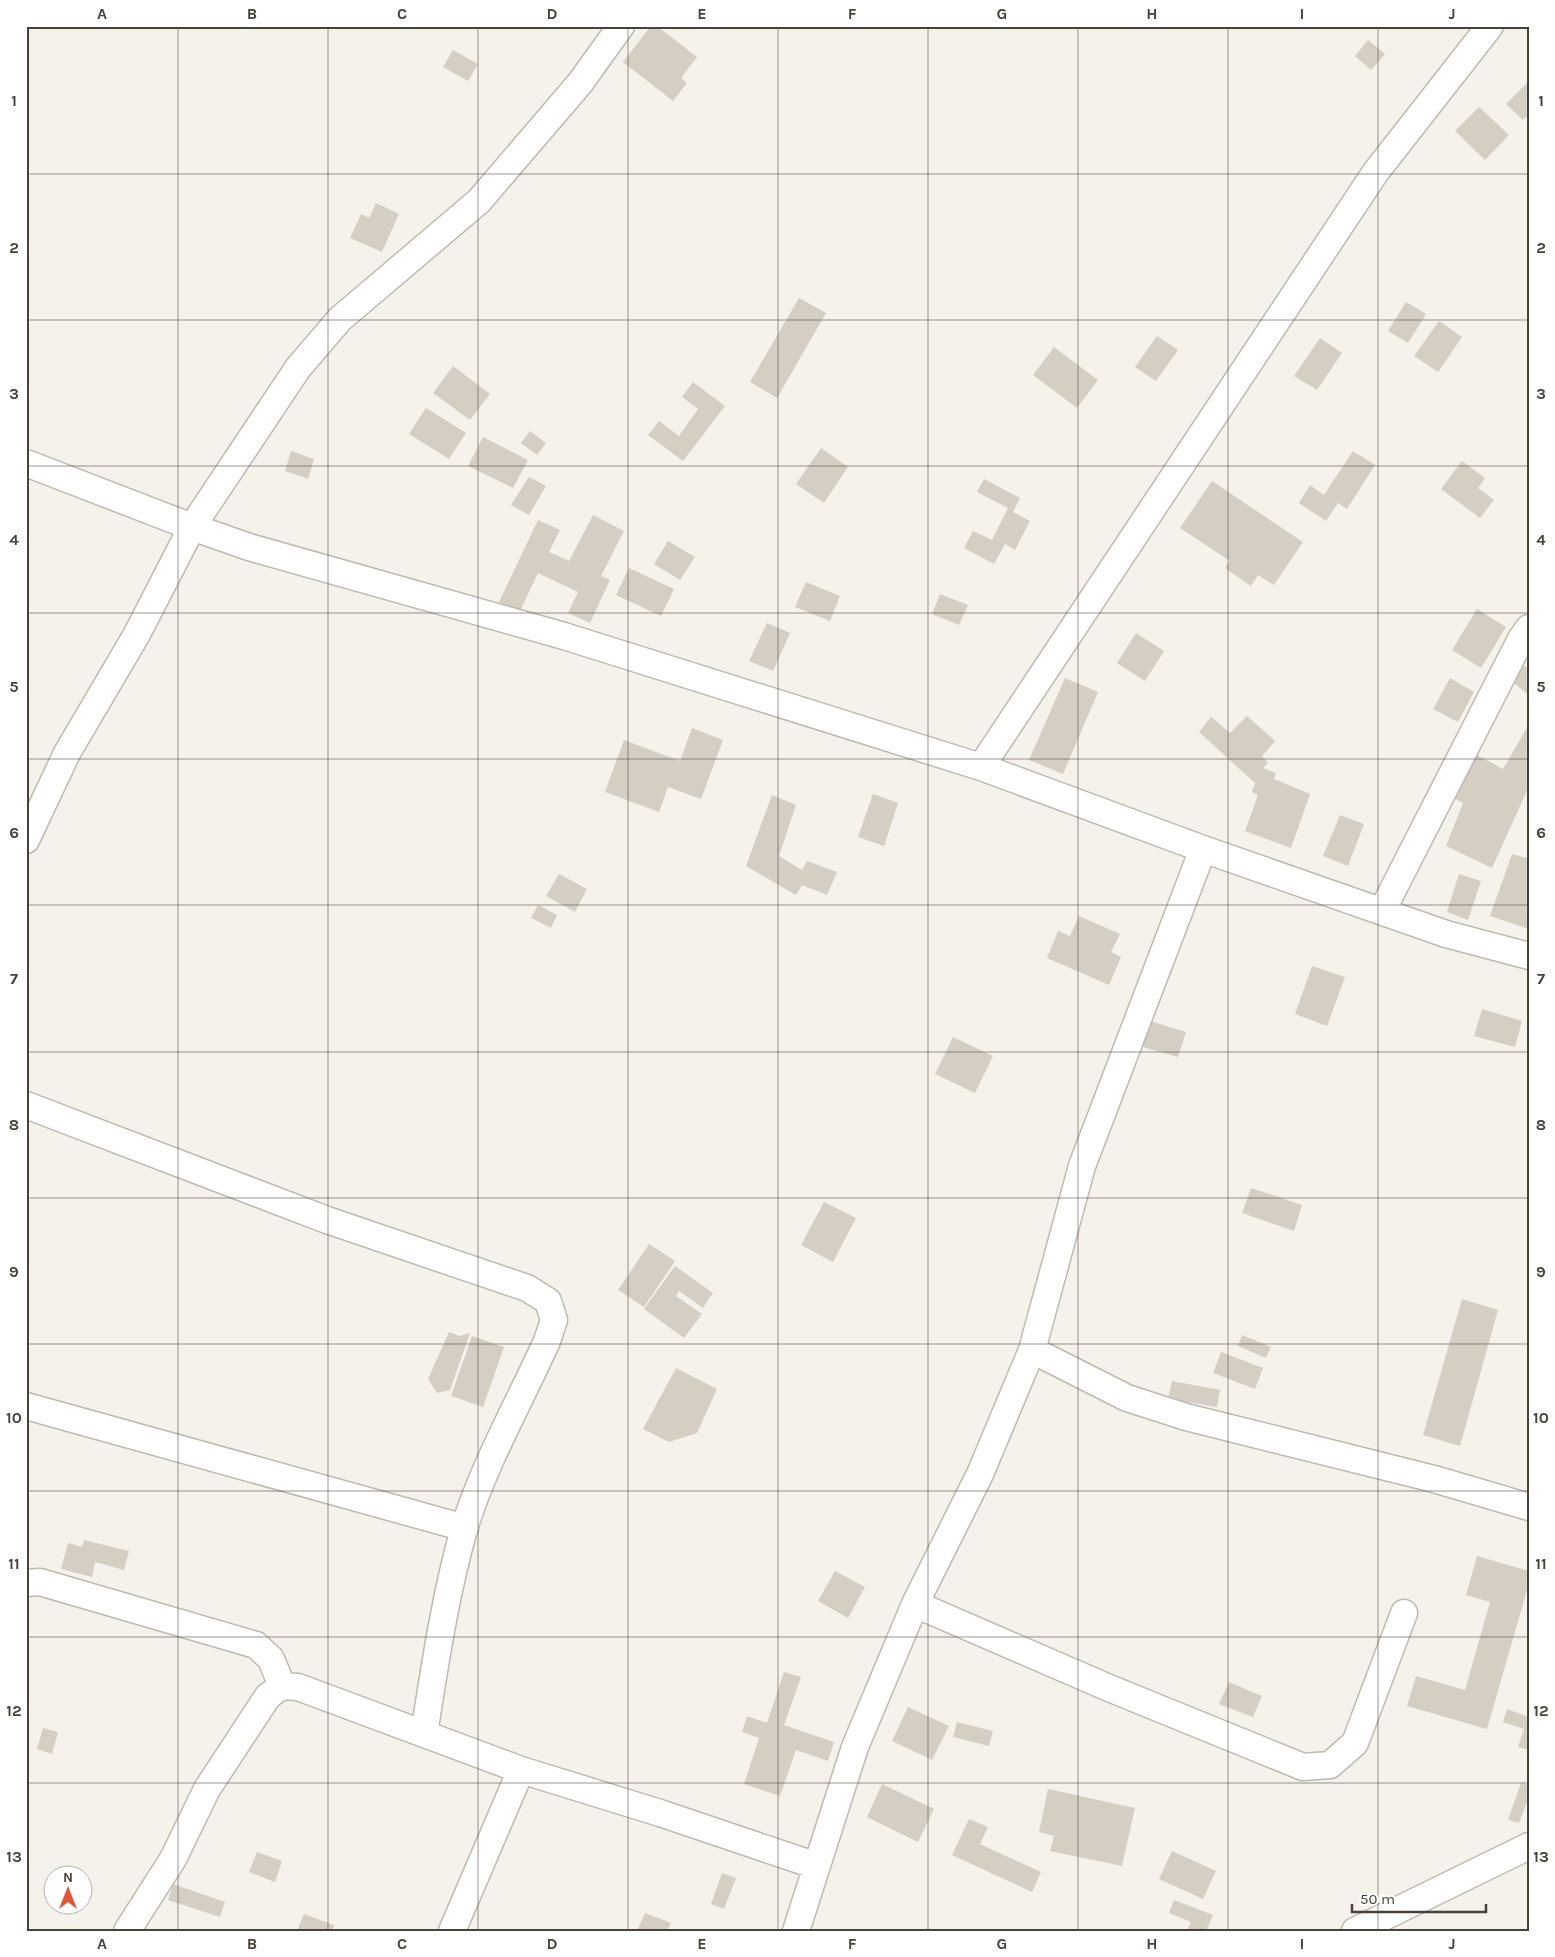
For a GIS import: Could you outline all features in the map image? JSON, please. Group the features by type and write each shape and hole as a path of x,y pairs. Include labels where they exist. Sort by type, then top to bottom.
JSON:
{"street":[{"path":"26,840 67,753 137,634 192,527 304,361 340,319 479,201 580,83 621,26"},
{"path":"982,767 1376,173 1490,26"},
{"path":"26,463 249,547 564,636 982,767 1204,849 1446,934 1529,956"},
{"path":"1382,911 1521,639 1529,628"},
{"path":"796,1931 855,1747 915,1604 980,1474 1032,1350 1082,1166 1204,849"},
{"path":"26,1105 326,1220 527,1288 548,1301 554,1320 547,1341 484,1477 465,1528 445,1607 424,1734"},
{"path":"1032,1350 1127,1398 1186,1417 1434,1478 1529,1507"},
{"path":"26,1406 465,1528"},
{"path":"26,1583 40,1582 256,1645 271,1659 282,1686"},
{"path":"915,1604 1109,1688 1303,1767 1330,1765 1355,1743 1404,1613"},
{"path":"127,1931 172,1859 207,1789 268,1696 282,1686 298,1687 521,1770 660,1813 817,1866"},
{"path":"452,1931 521,1770"},
{"path":"1355,1931 1529,1846"}],"building":[{"path":"651,26 657,26 697,57 681,78 687,83 673,101 623,62"},
{"path":"1368,40 1385,54 1371,70 1355,56"},
{"path":"453,50 478,64 468,81 443,67"},
{"path":"1529,81 1529,114 1523,120 1506,104"},
{"path":"1479,107 1509,135 1485,160 1455,131"},
{"path":"376,203 399,214 382,252 350,238 361,214 369,218"},
{"path":"799,298 826,313 777,398 750,382"},
{"path":"1406,302 1426,314 1408,343 1388,331"},
{"path":"1439,321 1462,337 1438,372 1414,356"},
{"path":"1157,336 1178,350 1156,381 1135,367"},
{"path":"1320,338 1342,353 1317,390 1294,376"},
{"path":"1054,347 1098,380 1077,408 1033,375"},
{"path":"453,366 490,394 470,420 433,393"},
{"path":"693,382 725,406 683,461 648,435 659,421 679,436 698,409 682,397"},
{"path":"426,408 466,433 449,459 409,434"},
{"path":"530,431 546,443 537,455 521,443"},
{"path":"483,437 528,460 513,488 468,466"},
{"path":"821,448 848,467 824,503 796,484"},
{"path":"291,451 314,459 308,479 285,471"},
{"path":"1353,451 1375,465 1347,509 1338,503 1326,521 1299,503 1310,485 1324,495"},
{"path":"1462,461 1485,478 1478,488 1494,500 1480,518 1441,489"},
{"path":"529,477 546,486 529,515 511,505"},
{"path":"984,479 1020,498 1013,512 1030,521 1015,550 1005,544 994,564 964,548 973,531 992,540 1008,508 977,492"},
{"path":"1212,481 1303,542 1274,585 1258,575 1251,586 1225,568 1230,561 1180,528"},
{"path":"593,515 624,531 601,576 610,580 590,623 568,613 578,592 538,573 520,611 499,602 538,520 560,530 549,552 569,561"},
{"path":"668,541 695,557 680,580 654,564"},
{"path":"629,568 674,589 661,616 616,595"},
{"path":"806,582 840,596 830,621 795,607"},
{"path":"940,594 968,605 959,625 932,614"},
{"path":"1477,609 1506,627 1481,668 1452,650"},
{"path":"767,623 790,633 773,671 749,661"},
{"path":"1136,633 1164,651 1145,681 1117,663"},
{"path":"1522,664 1529,669 1529,695 1511,681"},
{"path":"1065,678 1098,692 1063,774 1029,760"},
{"path":"1450,678 1474,692 1458,722 1433,709"},
{"path":"1247,716 1275,741 1262,756 1268,763 1263,768 1276,773 1274,779 1310,794 1291,848 1245,831 1258,795 1252,792 1255,783 1199,732 1211,717 1230,733"},
{"path":"1529,724 1529,786 1492,868 1446,846 1463,803 1454,798 1477,755 1503,769"},
{"path":"692,728 723,740 701,799 668,787 659,812 605,792 624,740 680,761"},
{"path":"873,794 898,803 884,846 858,837"},
{"path":"772,795 796,805 779,856 802,870 807,861 837,872 827,895 802,885 796,895 746,866"},
{"path":"1340,815 1364,824 1348,866 1323,856"},
{"path":"1512,854 1529,859 1529,929 1490,916"},
{"path":"559,874 587,889 575,912 546,896"},
{"path":"1459,874 1481,881 1468,920 1447,912"},
{"path":"538,905 557,915 551,928 531,918"},
{"path":"1079,916 1120,934 1111,952 1121,957 1109,985 1047,958 1058,931 1070,936"},
{"path":"1312,966 1345,977 1327,1026 1295,1014"},
{"path":"1482,1009 1522,1021 1515,1047 1474,1036"},
{"path":"1150,1021 1186,1032 1178,1057 1143,1047"},
{"path":"953,1037 993,1056 975,1093 935,1074"},
{"path":"1251,1188 1302,1205 1294,1231 1242,1213"},
{"path":"824,1202 856,1218 833,1262 801,1245"},
{"path":"649,1244 675,1261 644,1307 618,1290"},
{"path":"675,1266 713,1293 703,1308 679,1291 676,1296 702,1314 684,1338 644,1309"},
{"path":"1462,1299 1498,1310 1460,1446 1423,1435"},
{"path":"449,1332 459,1336 470,1333 450,1390 437,1393 428,1379"},
{"path":"1242,1335 1271,1347 1266,1358 1238,1346"},
{"path":"472,1336 504,1347 483,1407 451,1396"},
{"path":"1221,1352 1263,1368 1255,1389 1213,1373"},
{"path":"676,1368 717,1389 697,1433 669,1442 643,1429"},
{"path":"1172,1381 1220,1390 1217,1407 1168,1399"},
{"path":"84,1540 129,1551 124,1570 95,1562 92,1577 61,1569 68,1543 82,1547"},
{"path":"1477,1556 1529,1571 1529,1583 1487,1729 1407,1706 1416,1676 1465,1690 1490,1602 1466,1595"},
{"path":"835,1571 865,1587 848,1618 818,1601"},
{"path":"784,1672 801,1677 784,1725 834,1742 828,1761 796,1750 780,1796 744,1784 759,1738 742,1732 747,1716 767,1723"},
{"path":"1229,1682 1262,1696 1253,1717 1219,1704"},
{"path":"908,1707 949,1726 932,1760 892,1741"},
{"path":"1507,1709 1529,1717 1529,1750 1518,1747 1524,1729 1503,1722"},
{"path":"957,1722 993,1731 989,1746 953,1737"},
{"path":"43,1728 58,1732 52,1754 37,1749"},
{"path":"1521,1783 1529,1785 1529,1796 1519,1823 1508,1820"},
{"path":"882,1784 934,1809 918,1842 867,1817"},
{"path":"1048,1789 1135,1808 1122,1866 1050,1851 1054,1836 1039,1832"},
{"path":"969,1819 988,1827 980,1844 1041,1872 1032,1892 952,1855"},
{"path":"1172,1851 1216,1871 1203,1899 1159,1879"},
{"path":"257,1852 282,1861 275,1882 249,1872"},
{"path":"722,1873 736,1878 724,1909 711,1904"},
{"path":"173,1884 225,1902 220,1917 168,1900"},
{"path":"1174,1900 1213,1915 1206,1931 1187,1931 1191,1922 1169,1913"},
{"path":"645,1913 671,1923 667,1931 637,1931"},
{"path":"304,1914 334,1925 332,1931 297,1931"}]}
